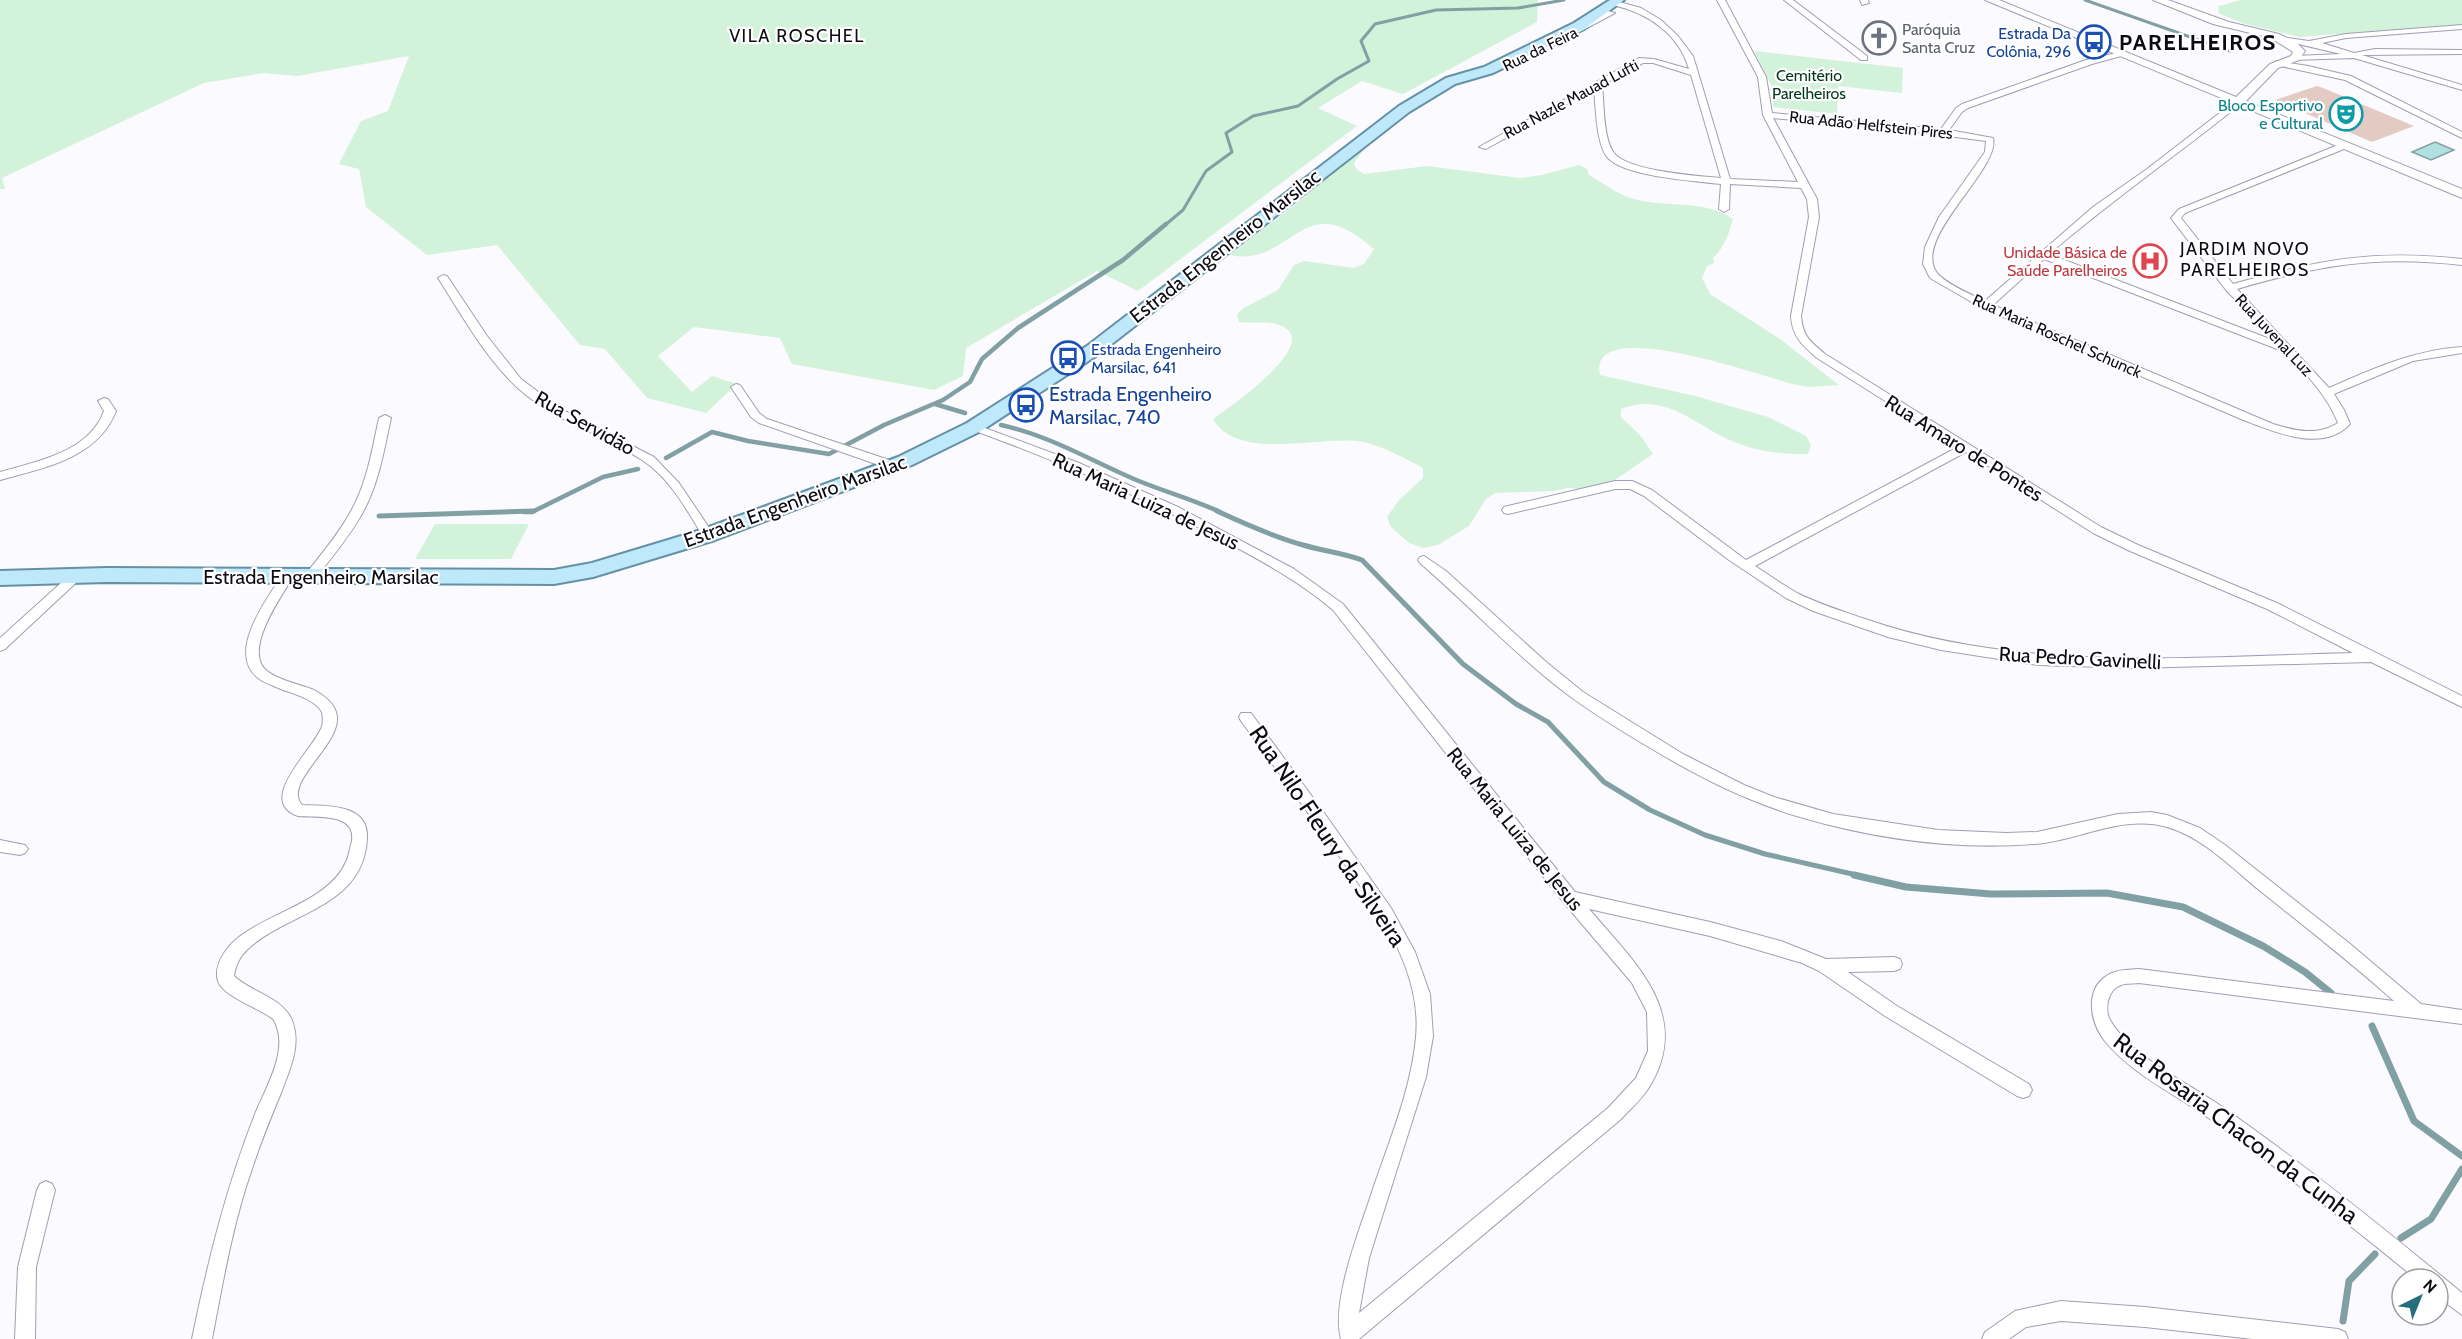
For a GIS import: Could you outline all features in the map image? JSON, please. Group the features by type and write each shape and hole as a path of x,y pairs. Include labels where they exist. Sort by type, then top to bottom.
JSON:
{"main road":[{"path":"1990,0 2239,101 2342,147 2462,194"},
{"path":"2158,0 2224,24 2281,39 2292,44 2299,51 2295,58 2279,63 2269,70 2239,101"},
{"name":"Estrada Engenheiro Marsilac","path":"5,581 76,576 554,577 593,570 708,535 894,466 974,427 1093,350 1393,116 1420,98 1469,74 1488,70 1579,26 1611,4"}],"street":[{"name":"Rua Amaro de Pontes","path":"1721,0 1765,84 1767,115 1812,199 1814,217 1797,298 1797,330 1804,341 1849,376 2097,530 2272,606 2462,702"},
{"path":"1788,0 1864,58"},
{"path":"1611,4 1636,10"},
{"path":"1611,4 1636,10 1659,22 1680,40 1689,56 1717,159 1726,181 1724,209"},
{"path":"2310,44 2346,36 2462,27"},
{"path":"2281,39 2310,44 2462,88"},
{"path":"2310,44 2326,52 2317,57"},
{"path":"2295,58 2353,56 2369,51 2462,52"},
{"path":"1944,132 1959,110 1965,106 2121,53"},
{"name":"Rua Nazle Mauad Lufti","path":"1483,147 1637,63 1648,60 1695,74"},
{"path":"2279,63 2348,78 2462,135"},
{"path":"1598,84 1606,144 1613,158 1629,166 1726,181 1803,185"},
{"path":"1986,306 2096,209 2150,171 2239,101"},
{"name":"Rua Adão Helfstein Pires","path":"1767,115 1974,136"},
{"name":"Rua Maria Roschel Schunck","path":"1974,136 1990,140 1989,152 1942,221 1927,255 1928,264 1934,276 1986,306 2193,396 2279,429 2317,435 2332,432 2344,424"},
{"name":"Rua Juvenal Luz","path":"2342,147 2177,214 2176,218 2230,288 2328,393 2342,413 2344,424"},
{"path":"2042,255 2286,348"},
{"path":"2230,288 2303,267 2343,262 2406,257 2462,262"},
{"name":"Rua Servidão","path":"443,278 482,337 518,382 544,403 650,460 663,470 680,491 708,535"},
{"path":"2328,393 2390,365 2434,352 2462,350"},
{"path":"736,387 755,415 768,423 894,466"},
{"path":"0,476 43,464 82,445 98,433 109,420 110,411 104,401"},
{"path":"310,577 347,528 365,494 375,464 385,418"},
{"name":"Rua Maria Luiza de Jesus","path":"974,427 1065,460 1203,524 1287,570 1338,607 1570,898 1638,978 1655,1011 1656,1051 1642,1084 1614,1114 1349,1336"},
{"path":"1746,565 1965,448"},
{"name":"Rua Pedro Gavinelli","path":"1508,510 1608,486 1632,485 1664,503 1746,565 1791,595 1818,608 1888,632 1989,654 2038,660 2133,663 2374,656"},
{"path":"1424,560 1573,692 1610,717 1717,780 1773,803 1836,820 1966,839 2013,840 2058,837 2109,821 2148,818 2166,820 2191,830 2217,848 2322,930 2418,1012"},
{"path":"0,646 76,576"},
{"path":"202,1339 220,1249 243,1167 286,1057 289,1038 287,1024 276,1010 241,993 225,979 225,964 231,953 250,938 308,907 342,883 352,868 359,846 360,832 356,823 348,816 298,810 292,806 290,800 289,794 293,780 325,738 330,726 331,718 326,705 307,693 263,675 255,668 252,660 251,651 257,630 286,577"},
{"path":"2432,686 2462,696"},
{"name":"Rua Nilo Fleury da Silveira","path":"1246,717 1296,782 1394,925 1417,971 1425,1018 1422,1061 1361,1255 1352,1295 1349,1336"},
{"path":"0,846 20,849"},
{"path":"1570,898 1623,908 1770,945 1825,966 1891,1011 2023,1090"},
{"path":"1825,966 1894,964"},
{"name":"Rua Rosaria Chacon da Cunha","path":"2415,1267 2215,1112 2140,1061 2115,1040 2102,1022 2098,1005 2103,991 2116,979 2139,976 2462,1017"},
{"path":"25,1339 27,1267 46,1190"},
{"path":"2450,1295 2462,1305"},
{"path":"1992,1339 2022,1317 2061,1311 2145,1317 2338,1339"}],"green space":[{"path":"0,0 1538,0 1537,22 1403,94 1362,81 1318,108 1357,126 1138,291 1097,271 966,348 963,376 934,390 792,364 780,338 694,327 658,356 692,392 712,376 737,384 706,413 647,398 605,349 580,345 497,245 427,255 366,207 359,169 339,164 361,121 388,111 409,56 297,76 263,73 204,83 2,178 5,189 0,189"},
{"path":"2241,0 2462,0 2462,25 2299,37 2242,23 2218,13 2219,6"},
{"name":"Cemitério Parelheiros","path":"1754,51 1903,68 1902,93 1838,86 1837,114 1773,107 1773,89"},
{"path":"1365,148 1354,163 1356,169 1364,174 1427,166 1520,178 1542,175 1579,165 1587,169 1589,175 1628,197 1646,202 1698,206 1733,219 1724,245 1713,258 1714,263 1707,266 1702,278 1710,294 1780,339 1839,385 1810,387 1797,385 1684,354 1650,349 1621,349 1603,357 1600,375 1695,396 1768,417 1806,436 1811,445 1808,454 1789,454 1751,448 1720,436 1667,408 1652,404 1637,405 1621,409 1621,417 1640,435 1653,454 1600,490 1567,488 1554,491 1495,493 1486,499 1469,526 1438,545 1423,548 1409,543 1391,527 1387,517 1399,500 1423,478 1423,468 1387,450 1364,442 1261,444 1241,440 1225,432 1213,419 1250,392 1279,364 1288,351 1292,339 1288,330 1277,324 1239,322 1237,315 1242,309 1278,290 1294,265 1304,261 1354,268 1364,264 1374,249 1345,229 1325,224 1314,225 1303,230 1259,254 1230,255 1307,195 1306,189 1355,149"},
{"path":"435,524 529,524 511,559 415,559"}],"water":[{"path":"2435,142 2454,150 2431,160 2412,152"}],"building":[{"name":"Bloco Esportivo e Cultural","path":"2317,86 2414,126 2372,142 2275,100"}],"waterway":[{"path":"1164,226 1183,210 1206,171 1232,152 1226,133 1253,116 1298,106 1337,79 1369,61 1361,41 1375,24 1436,10 1518,8 1564,0"},
{"path":"2085,0 2230,51"},
{"path":"666,458 712,432 748,441 829,454 884,425 943,400 970,382 982,359 1018,328 1123,260 1166,224"},
{"path":"935,404 965,413"},
{"path":"1001,425 1052,441 1134,479 1220,512"},
{"path":"524,512 532,512 603,477 638,469"},
{"path":"379,516 534,511"},
{"path":"1217,511 1281,538 1362,560 1463,664 1516,704 1548,722 1604,782 1650,810 1705,835 1765,854 1861,876"},
{"path":"1854,875 1906,887 1991,894 2107,893 2183,907 2263,946 2305,972 2331,993"},
{"path":"2372,1026 2414,1121 2462,1156"},
{"path":"2401,1238 2431,1219 2462,1169"},
{"path":"2343,1321 2349,1281 2375,1254"}],"place":[{"name":"Paróquia Santa Cruz","path":"1879,38"},
{"name":"Estrada Da Colônia, 296","path":"2094,42"},
{"name":"Bloco Esportivo e Cultural","path":"2346,114"},
{"name":"Unidade Básica de Saúde Parelheiros","path":"2150,261"},
{"name":"Estrada Engenheiro Marsilac, 641","path":"1068,358"},
{"name":"Estrada Engenheiro Marsilac, 740","path":"1026,405"}],"district":[{"name":"VILA ROSCHEL","path":"797,36"},
{"name":"PARELHEIROS","path":"2198,42"},
{"name":"JARDIM NOVO PARELHEIROS","path":"2245,259"}]}
